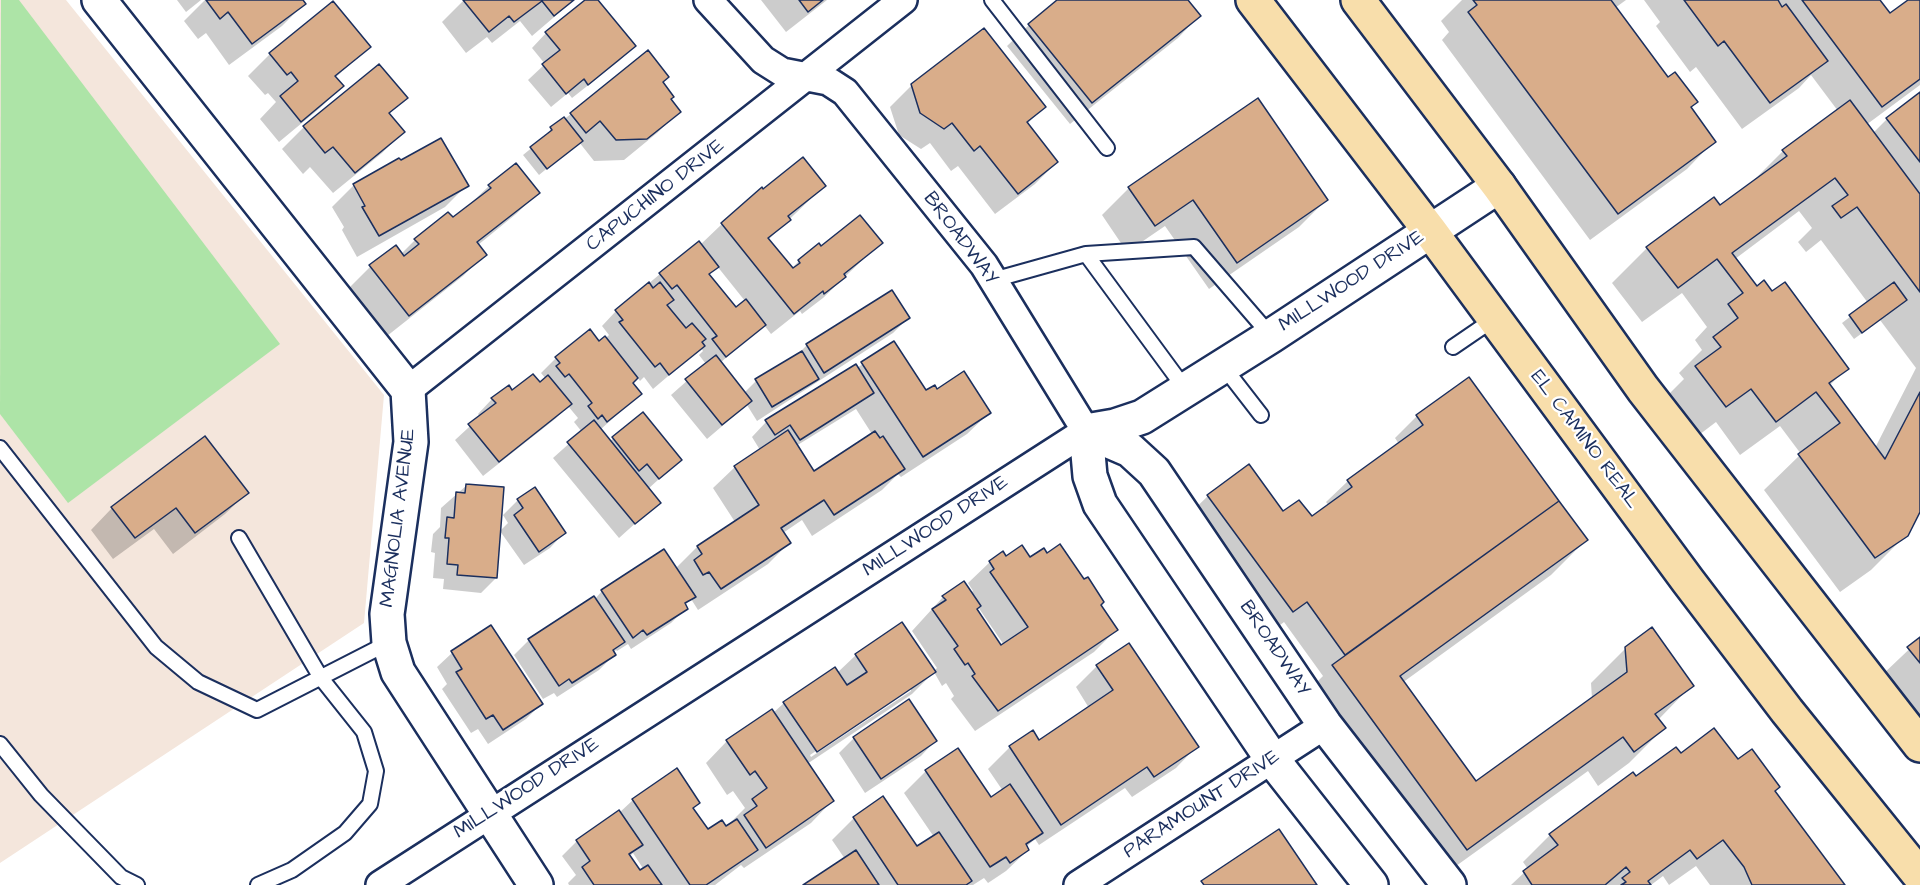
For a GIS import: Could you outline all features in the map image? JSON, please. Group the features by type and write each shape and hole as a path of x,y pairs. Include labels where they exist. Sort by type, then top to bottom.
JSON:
{"main road":[{"name":"EL CAMINO REAL","path":"1253,0 1430,231 1744,655 1920,876"},
{"path":"1358,0 1499,186 1643,388 1920,745"}],"street":[{"path":"99,0 408,390"},
{"name":"BROADWAY","path":"708,0 763,60 782,72 828,81 845,92 984,265 1086,431 1090,476 1100,504 1272,759 1371,885"},
{"name":"CAPUCHINO DRIVE","path":"408,390 903,0"},
{"name":"MILLWOOD DRIVE","path":"380,885 1086,431 1115,426 1142,417 1271,336 1499,186"},
{"name":"MAGNOLIA AVENUE","path":"408,390 411,442 387,614 388,643 398,672 536,885"},
{"name":"BROADWAY","path":"1086,431 1130,450 1154,472 1325,725 1449,885"},
{"name":"PARAMOUNT DRIVE","path":"1078,885 1325,725"}],"lane":[{"path":"992,0 1107,148"},
{"path":"993,280 1086,254 1194,247 1271,336"},
{"path":"1086,254 1185,390"},
{"path":"1453,347 1494,319"},
{"path":"1223,366 1261,415"},
{"path":"0,448 156,647 198,682 257,710 388,643"},
{"path":"239,538 321,678 364,732 376,771 370,804 345,833 292,870 258,885"},
{"path":"0,744 41,795 121,877 137,885"}],"shaded area":[{"path":"0,0 66,0 384,395 364,623 0,863"}],"green space":[{"path":"1,0 19,0 280,344 68,503 0,414"}],"building":[{"path":"206,0 303,0 306,4 252,44 228,12 220,19"},
{"path":"463,0 574,0 554,16 542,1 514,22 509,16 489,32"},
{"path":"585,0 598,0 636,46 588,85 584,79 566,94 542,64 560,50 545,32"},
{"path":"799,0 823,0 808,12"},
{"path":"1057,0 1188,0 1201,16 1092,103 1028,24"},
{"path":"1473,0 1611,0 1668,77 1675,72 1698,102 1691,107 1716,142 1618,214 1468,12 1477,5"},
{"path":"1684,0 1778,0 1782,7 1786,4 1828,61 1770,103 1724,41 1718,46"},
{"path":"1802,0 1880,0 1890,13 1908,0 1920,0 1920,79 1882,107"},
{"path":"333,1 371,47 335,76 344,86 301,122 280,96 298,81 291,72 287,75 269,53"},
{"path":"984,28 1046,107 1027,122 1058,162 1018,194 980,146 974,151 952,123 944,129 920,113 911,84"},
{"path":"648,50 669,77 663,82 674,97 671,99 681,112 647,139 616,140 600,121 586,133 570,113"},
{"path":"379,64 408,98 389,113 405,132 355,173 333,147 325,153 303,126"},
{"path":"1920,92 1920,162 1886,118"},
{"path":"1258,98 1328,200 1237,263 1193,200 1155,226 1128,187"},
{"path":"1850,100 1920,194 1920,292 1857,207 1841,218 1832,206 1848,195 1835,178 1732,253 1757,286 1764,280 1772,291 1785,282 1849,369 1829,383 1885,459 1920,392 1920,512 1908,536 1875,558 1798,454 1840,423 1816,392 1776,422 1751,389 1726,407 1695,366 1721,347 1713,337 1738,318 1728,304 1743,293 1717,259 1678,288 1646,247 1714,197 1720,205 1787,156 1782,150"},
{"path":"564,117 583,141 547,169 530,147 552,130 550,127"},
{"path":"441,138 469,186 379,236 362,207 365,206 353,184"},
{"path":"803,157 826,186 788,216 791,220 768,238 793,268 800,263 798,260 819,243 821,246 860,215 883,243 844,274 846,277 824,294 823,291 794,314 721,223 762,187 763,189"},
{"path":"516,163 540,193 477,242 487,255 409,316 369,265 396,245 404,256 419,244 414,239 448,212 453,217 491,188 488,185"},
{"path":"699,241 719,267 709,274 736,307 746,299 766,325 726,357 712,339 717,336 677,285 672,289 659,273"},
{"path":"649,282 653,288 660,282 674,300 667,305 686,328 692,323 706,339 702,342 705,346 669,375 660,363 655,367 619,322 623,320 615,310"},
{"path":"1894,282 1907,300 1862,333 1849,315"},
{"path":"892,290 910,318 824,373 806,344"},
{"path":"590,329 599,341 605,336 638,378 633,383 642,394 607,422 602,415 598,419 588,406 592,403 569,374 565,377 556,366 560,363 555,357"},
{"path":"894,341 926,390 935,385 937,389 964,371 991,413 923,457 861,362"},
{"path":"802,351 819,379 772,407 755,379"},
{"path":"716,355 752,401 722,425 685,379"},
{"path":"856,364 874,393 800,440 790,425 775,435 765,420"},
{"path":"533,374 540,382 548,375 572,404 499,462 468,424 496,403 491,398 509,385 512,390"},
{"path":"1469,377 1559,501 1345,655 1307,602 1293,612 1207,495 1249,464 1283,511 1299,500 1312,516 1352,487 1347,480 1423,425 1416,415"},
{"path":"643,412 682,460 659,479 647,464 639,471 612,437"},
{"path":"594,420 661,503 635,524 567,442"},
{"path":"788,430 814,471 875,431 880,438 883,436 905,469 834,515 824,500 781,528 791,543 721,589 709,572 703,575 694,560 702,554 697,546 759,505 734,466"},
{"path":"205,436 249,493 195,533 176,508 135,538 111,507"},
{"path":"466,484 504,487 497,578 457,575 458,565 447,564 449,538 445,538 447,517 454,518 456,492 465,493"},
{"path":"535,487 566,533 539,552 514,515 523,508 517,499"},
{"path":"1559,501 1588,540 1400,676 1476,781 1627,672 1625,647 1652,627 1694,686 1655,714 1666,728 1634,752 1623,737 1467,850 1332,665"},
{"path":"1060,544 1084,579 1088,577 1104,602 1101,605 1118,630 998,711 972,676 975,674 968,663 965,665 954,649 958,646 932,609 946,600 942,596 964,581 981,606 977,609 1001,645 1028,627 990,572 994,569 989,561 1003,551 1006,556 1022,545 1030,557 1044,548 1047,553"},
{"path":"664,549 696,597 685,603 688,609 647,635 643,630 633,638 601,590"},
{"path":"594,596 625,642 613,650 616,655 572,683 569,679 559,686 528,639"},
{"path":"902,622 936,672 817,752 783,702 835,667 847,685 867,672 855,654"},
{"path":"491,625 543,704 503,730 493,715 486,719 456,672 462,669 451,651"},
{"path":"1920,637 1920,663 1907,647"},
{"path":"1129,643 1199,747 1154,777 1147,767 1061,825 1009,746 1033,730 1039,740 1113,690 1096,665"},
{"path":"909,699 937,741 881,779 853,737"},
{"path":"772,709 834,801 766,848 744,815 757,806 752,799 767,788 755,771 750,775 726,740"},
{"path":"1714,728 1738,759 1752,749 1780,787 1775,791 1845,885 1752,885 1744,867 1723,840 1697,859 1690,850 1648,881 1651,885 1621,885 1626,882 1622,878 1630,872 1626,867 1605,885 1532,885 1523,871 1558,845 1549,834 1633,772 1636,776 1676,747 1681,753"},
{"path":"958,748 991,797 1010,784 1043,833 1026,844 1029,850 1010,863 1006,857 990,867 925,770"},
{"path":"677,768 700,803 693,808 708,829 722,820 726,826 737,819 758,850 706,885 690,885 632,799"},
{"path":"883,796 917,846 939,832 972,881 966,885 898,885 853,817"},
{"path":"619,810 643,845 629,854 640,870 648,865 662,885 594,885 582,867 590,861 576,840"},
{"path":"1279,829 1317,885 1204,885 1201,881"},
{"path":"856,850 879,885 803,885"}]}
